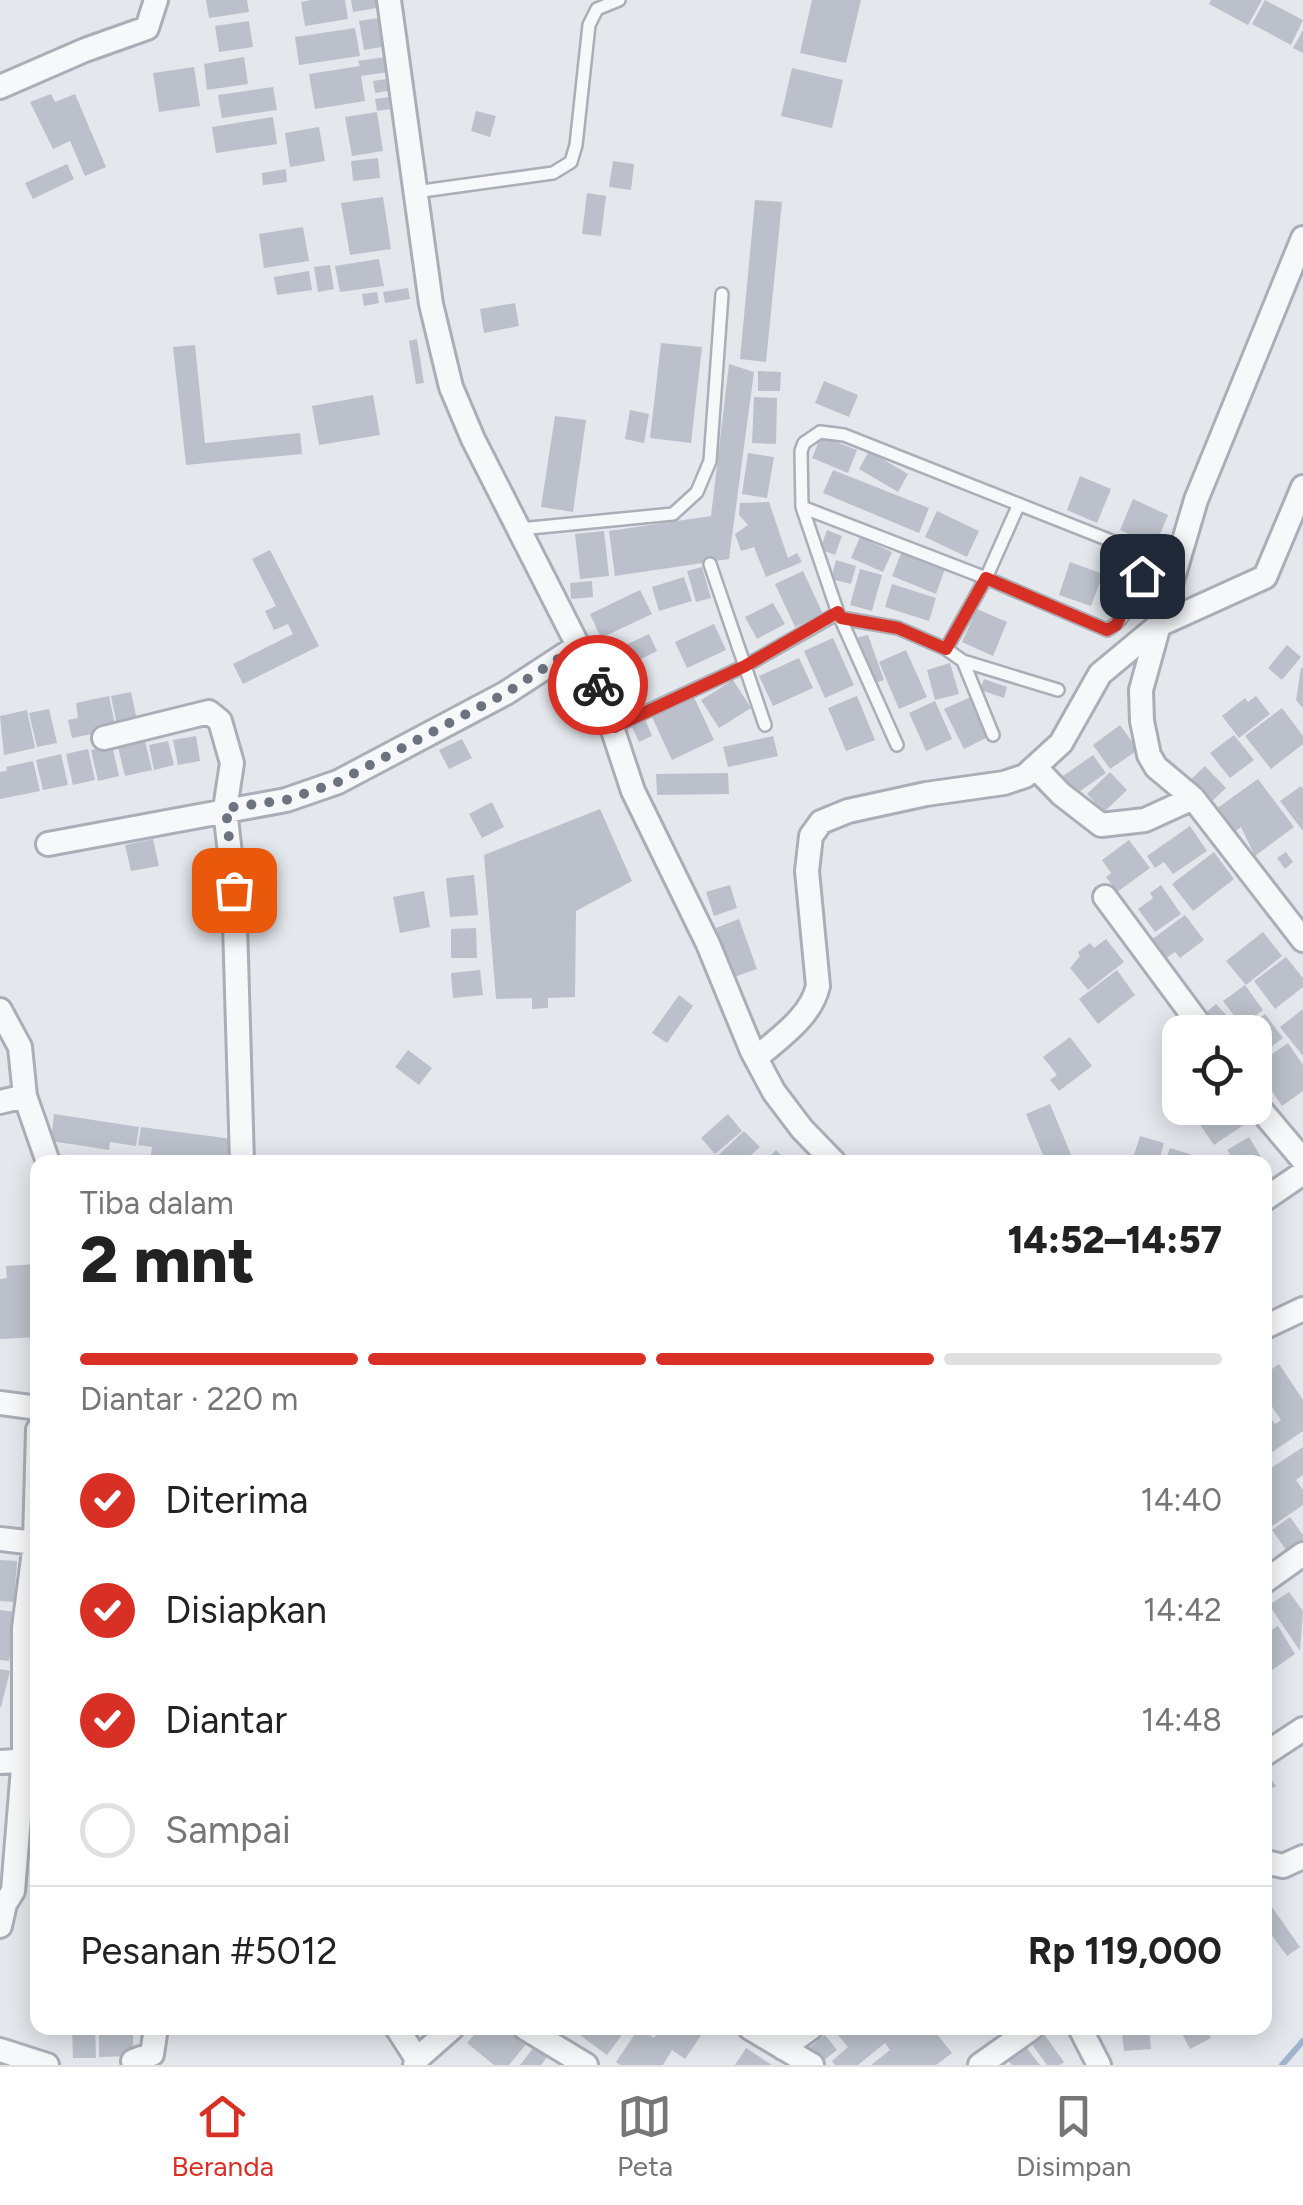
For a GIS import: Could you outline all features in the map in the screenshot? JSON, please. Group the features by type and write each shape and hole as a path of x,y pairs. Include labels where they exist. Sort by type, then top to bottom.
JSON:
{"street":[{"path":"0,87 147,28 156,0"},
{"path":"390,0 431,304 451,387 472,440 598,685 633,791 708,944 734,1014 774,1092 802,1130 827,1155"},
{"path":"1303,238 1196,500 1141,690 1145,741 1156,767 1193,798 1303,940"},
{"path":"756,1058 807,1012 815,999 818,986 807,872 811,836 820,822 830,816 926,794 1004,783 1036,768 1061,743 1100,674 1159,624 1265,577 1303,487"},
{"path":"48,844 226,808 286,800 338,782 506,693 578,646"},
{"path":"104,738 202,714 216,715 232,764 226,808 234,890 242,1155"},
{"path":"1036,768 1101,826 1145,820 1193,798"},
{"path":"1105,898 1193,1015"},
{"path":"0,1010 20,1046 25,1096 46,1155"},
{"path":"0,1102 25,1096"},
{"path":"1272,1124 1303,1160"},
{"path":"1272,1193 1303,1173"},
{"path":"1272,1323 1303,1309"},
{"path":"0,1402 30,1407"},
{"path":"0,1538 30,1541"},
{"path":"1272,1576 1303,1554"},
{"path":"2,1912 13,1891 24,1756 24,1628 30,1585"},
{"path":"1272,1749 1303,1729"},
{"path":"0,1762 24,1756"},
{"path":"1272,1863 1284,1866 1303,1857"},
{"path":"133,2061 152,2054 155,2035"},
{"path":"401,2035 416,2062 445,2035"},
{"path":"536,2035 586,2065"},
{"path":"762,2035 812,2065"},
{"path":"783,2048 802,2035"},
{"path":"980,2065 1022,2035"},
{"path":"1084,2035 1099,2065"},
{"path":"0,2050 46,2065"}],"lane":[{"path":"416,192 554,172 571,162 589,25 597,9 619,0"},
{"path":"520,529 673,514 697,492 710,462 722,294"},
{"path":"802,507 1107,630 1116,625 1138,588 1144,566 1131,549 832,432 820,432 804,443 802,507 838,612 897,745"},
{"path":"946,649 986,578 1020,504"},
{"path":"710,564 765,725"},
{"path":"838,612 841,618 898,628 946,649 963,661 1058,690"},
{"path":"614,727 745,666 838,612"},
{"path":"963,661 993,735"}],"building":[{"path":"206,0 247,0 249,12 209,18"},
{"path":"345,0 348,19 305,26 301,2"},
{"path":"351,0 376,0 377,8 353,12"},
{"path":"812,0 861,0 846,63 800,53"},
{"path":"1211,0 1262,0 1248,25 1209,4"},
{"path":"1265,0 1303,20 1291,45 1252,24"},
{"path":"384,17 388,46 364,50 359,21"},
{"path":"249,21 253,47 219,52 215,26"},
{"path":"355,28 360,56 299,65 295,37"},
{"path":"1303,30 1303,53 1293,48"},
{"path":"244,57 248,84 207,90 204,64"},
{"path":"385,57 388,72 361,76 365,101 315,109 309,74 360,66 358,61"},
{"path":"194,67 200,106 159,112 153,73"},
{"path":"792,68 843,80 832,128 781,116"},
{"path":"386,79 388,91 375,93 373,81"},
{"path":"273,87 277,110 222,118 218,95"},
{"path":"51,94 55,102 75,94 106,167 85,176 70,141 53,149 30,102"},
{"path":"389,97 390,109 377,111 375,99"},
{"path":"476,111 496,116 490,137 471,131"},
{"path":"377,112 383,151 352,156 345,117"},
{"path":"273,117 277,144 216,153 212,127"},
{"path":"319,127 325,161 290,167 285,133"},
{"path":"378,158 380,178 353,181 351,161"},
{"path":"613,161 634,164 631,190 609,187"},
{"path":"67,164 74,179 33,199 25,183"},
{"path":"286,169 287,182 263,185 262,173"},
{"path":"587,193 606,196 601,236 582,234"},
{"path":"383,197 391,249 350,255 341,203"},
{"path":"755,200 782,202 766,362 740,359"},
{"path":"303,227 309,261 264,268 259,234"},
{"path":"379,259 384,286 340,292 335,266"},
{"path":"330,265 334,289 318,292 314,267"},
{"path":"309,271 312,290 277,295 274,277"},
{"path":"408,288 410,299 385,303 383,292"},
{"path":"377,292 379,303 364,306 362,294"},
{"path":"515,303 519,326 484,333 480,309"},
{"path":"417,339 424,383 416,384 409,341"},
{"path":"661,343 702,347 691,443 650,438"},
{"path":"195,345 205,443 300,433 302,454 186,465 173,347"},
{"path":"729,364 754,372 729,559 615,576 609,531 711,516"},
{"path":"758,371 781,372 780,391 758,391"},
{"path":"824,381 858,395 849,417 815,403"},
{"path":"373,395 380,435 319,445 312,406"},
{"path":"754,397 777,398 776,444 752,443"},
{"path":"630,410 649,414 644,443 625,439"},
{"path":"555,416 586,420 573,512 541,507"},
{"path":"821,436 857,450 848,473 812,458"},
{"path":"869,451 908,474 898,492 859,469"},
{"path":"748,453 774,457 767,498 742,494"},
{"path":"833,470 929,508 919,533 823,493"},
{"path":"1080,476 1111,489 1097,523 1067,510"},
{"path":"1133,499 1168,515 1153,551 1142,546 1144,541 1120,530"},
{"path":"769,502 788,558 797,553 802,562 766,577 754,547 741,551 735,534 748,525 739,515 740,503"},
{"path":"937,511 979,531 967,557 925,537"},
{"path":"827,530 842,536 835,555 820,549"},
{"path":"604,531 609,576 580,579 575,534"},
{"path":"860,537 892,552 883,572 851,558"},
{"path":"270,550 319,646 243,684 233,664 293,634 288,624 274,630 265,611 276,606 252,559"},
{"path":"902,551 945,569 936,594 892,576"},
{"path":"836,560 856,566 851,584 831,579"},
{"path":"1070,562 1103,574 1091,606 1059,595"},
{"path":"702,567 711,598 696,602 687,571"},
{"path":"860,569 882,575 872,611 850,605"},
{"path":"803,571 823,614 795,627 775,584"},
{"path":"684,577 692,601 659,611 652,587"},
{"path":"592,581 593,597 571,599 570,583"},
{"path":"892,584 936,598 929,621 885,607"},
{"path":"640,590 652,614 601,638 590,614"},
{"path":"773,603 785,624 757,639 745,617"},
{"path":"977,609 1007,622 993,656 962,642"},
{"path":"714,624 726,650 687,668 675,642"},
{"path":"649,634 657,651 623,668 615,650"},
{"path":"868,635 884,680 872,684 856,638"},
{"path":"833,638 854,685 825,698 804,651"},
{"path":"1287,645 1301,657 1282,680 1268,668"},
{"path":"906,650 927,697 899,709 879,662"},
{"path":"799,658 813,688 773,706 759,676"},
{"path":"950,663 959,694 935,700 927,670"},
{"path":"1303,668 1303,708 1296,700"},
{"path":"630,676 636,687 620,696 613,684"},
{"path":"984,679 1007,687 1004,698 980,690"},
{"path":"733,680 751,708 719,728 701,700"},
{"path":"131,692 138,725 118,730 111,696"},
{"path":"693,695 714,740 672,760 651,715"},
{"path":"109,696 116,729 72,738 68,720 78,718 76,703"},
{"path":"857,696 875,740 846,751 828,708"},
{"path":"973,696 992,735 964,749 944,709"},
{"path":"1256,696 1270,714 1239,738 1222,716 1245,698 1248,702"},
{"path":"935,701 952,739 926,751 909,713"},
{"path":"1282,708 1303,736 1303,744 1271,769 1245,736"},
{"path":"49,709 57,743 37,747 29,713"},
{"path":"27,710 35,748 4,755 0,716"},
{"path":"645,719 652,736 639,742 631,725"},
{"path":"1120,725 1138,750 1110,769 1093,745"},
{"path":"1234,735 1254,760 1230,778 1210,753"},
{"path":"196,736 200,761 178,765 173,740"},
{"path":"773,736 778,756 728,767 723,747"},
{"path":"144,737 152,770 125,776 117,743"},
{"path":"462,739 472,758 449,769 439,750"},
{"path":"168,741 174,765 154,770 149,745"},
{"path":"112,745 119,776 98,781 91,750"},
{"path":"88,749 95,780 73,785 66,754"},
{"path":"61,754 68,785 43,790 36,760"},
{"path":"1093,755 1106,773 1076,794 1063,776"},
{"path":"33,761 40,791 0,799 0,772"},
{"path":"1205,766 1226,788 1206,807 1185,785"},
{"path":"1110,772 1127,790 1104,812 1087,794"},
{"path":"728,773 729,794 657,795 656,774"},
{"path":"1258,779 1294,827 1255,856 1241,827 1233,833 1216,809"},
{"path":"1301,786 1303,789 1303,831 1280,801"},
{"path":"492,802 504,827 482,838 469,814"},
{"path":"600,809 632,881 576,911 575,997 548,998 548,1008 532,1009 532,998 496,999 484,855"},
{"path":"1190,826 1207,851 1173,874 1164,862 1155,868 1147,856"},
{"path":"153,839 159,866 131,871 125,845"},
{"path":"1129,840 1150,868 1117,892 1106,877 1111,873 1102,860"},
{"path":"1214,852 1234,879 1193,911 1172,884"},
{"path":"1286,852 1293,862 1285,869 1277,858"},
{"path":"474,875 478,915 450,917 446,878"},
{"path":"730,885 737,908 714,916 706,892"},
{"path":"1161,885 1181,914 1155,932 1138,909 1153,898 1150,893"},
{"path":"424,891 430,927 400,933 393,897"},
{"path":"1185,915 1204,940 1180,958 1175,952 1165,959 1151,940"},
{"path":"739,919 757,969 734,977 716,928"},
{"path":"476,928 477,958 451,958 451,929"},
{"path":"1263,932 1282,956 1246,985 1226,961"},
{"path":"1106,939 1124,962 1088,990 1070,968 1080,956 1078,952 1090,943 1094,948"},
{"path":"1286,957 1303,978 1303,987 1275,1009 1254,981"},
{"path":"480,970 483,995 453,998 451,973"},
{"path":"1117,970 1135,995 1098,1024 1079,999"},
{"path":"1245,985 1263,1010 1256,1015 1234,1015 1223,1001"},
{"path":"679,995 693,1006 667,1043 652,1033"},
{"path":"1216,1004 1226,1015 1203,1015"},
{"path":"1303,1009 1303,1056 1280,1027"},
{"path":"1272,1023 1283,1038 1272,1046"},
{"path":"1070,1037 1092,1066 1059,1091 1050,1080 1057,1075 1043,1057"},
{"path":"1288,1043 1303,1065 1303,1091 1282,1106 1272,1091 1272,1054"},
{"path":"408,1050 432,1068 419,1085 395,1067"},
{"path":"1050,1104 1071,1155 1043,1155 1026,1114"},
{"path":"54,1114 139,1127 136,1146 110,1142 109,1150 51,1141"},
{"path":"728,1114 742,1131 715,1154 701,1138"},
{"path":"1200,1125 1244,1125 1214,1145"},
{"path":"141,1127 232,1139 230,1155 151,1155 152,1147 138,1145"},
{"path":"744,1131 760,1147 751,1155 718,1155"},
{"path":"1140,1136 1164,1143 1161,1155 1134,1155"},
{"path":"1249,1137 1260,1155 1230,1155 1227,1150"},
{"path":"1170,1148 1192,1155 1168,1155"},
{"path":"30,1264 30,1337 0,1339 0,1279 7,1278 6,1266"},
{"path":"1279,1364 1303,1400 1303,1431 1272,1452 1272,1420 1275,1424 1281,1420 1272,1406 1272,1369"},
{"path":"1303,1447 1303,1475 1296,1480 1303,1490 1303,1505 1272,1526 1272,1467"},
{"path":"1290,1517 1303,1535 1303,1544 1289,1554 1272,1530"},
{"path":"0,1560 17,1561 14,1602 0,1601"},
{"path":"1289,1592 1303,1611 1300,1651 1272,1609 1272,1603"},
{"path":"0,1610 15,1612 9,1661 0,1660"},
{"path":"1278,1626 1295,1654 1272,1670 1272,1630"},
{"path":"0,1669 10,1671 1,1707 0,1707"},
{"path":"1272,1907 1300,1947 1287,1956 1272,1936"},
{"path":"72,2035 95,2035 96,2058 73,2058"},
{"path":"99,2035 133,2035 133,2056 99,2057"},
{"path":"474,2035 517,2035 527,2043 509,2065 494,2065 467,2043"},
{"path":"582,2035 622,2035 607,2055"},
{"path":"634,2035 701,2035 685,2059 672,2050 663,2065 616,2062"},
{"path":"825,2035 837,2050 819,2064 807,2050"},
{"path":"838,2035 938,2035 952,2053 936,2065 871,2065 890,2050 885,2043 858,2065 835,2065 832,2061 848,2047"},
{"path":"1045,2035 1064,2062 1047,2065 1028,2039"},
{"path":"1122,2035 1150,2035 1151,2049 1124,2051"},
{"path":"1183,2035 1209,2035 1211,2038 1190,2049"},
{"path":"534,2047 547,2057 541,2065 520,2065"},
{"path":"1026,2047 1040,2065 1012,2065 1008,2060"},
{"path":"746,2048 772,2065 735,2065"}],"waterway":[{"path":"1282,2065 1303,2041"}],"way so far":[{"path":"234,890 226,808 286,800 338,782 506,693 578,646 598,685"}],"route":[{"path":"598,685 614,727 745,666 838,612 841,618 898,628 946,649 986,578 1107,630 1116,625 1142,576"}]}
